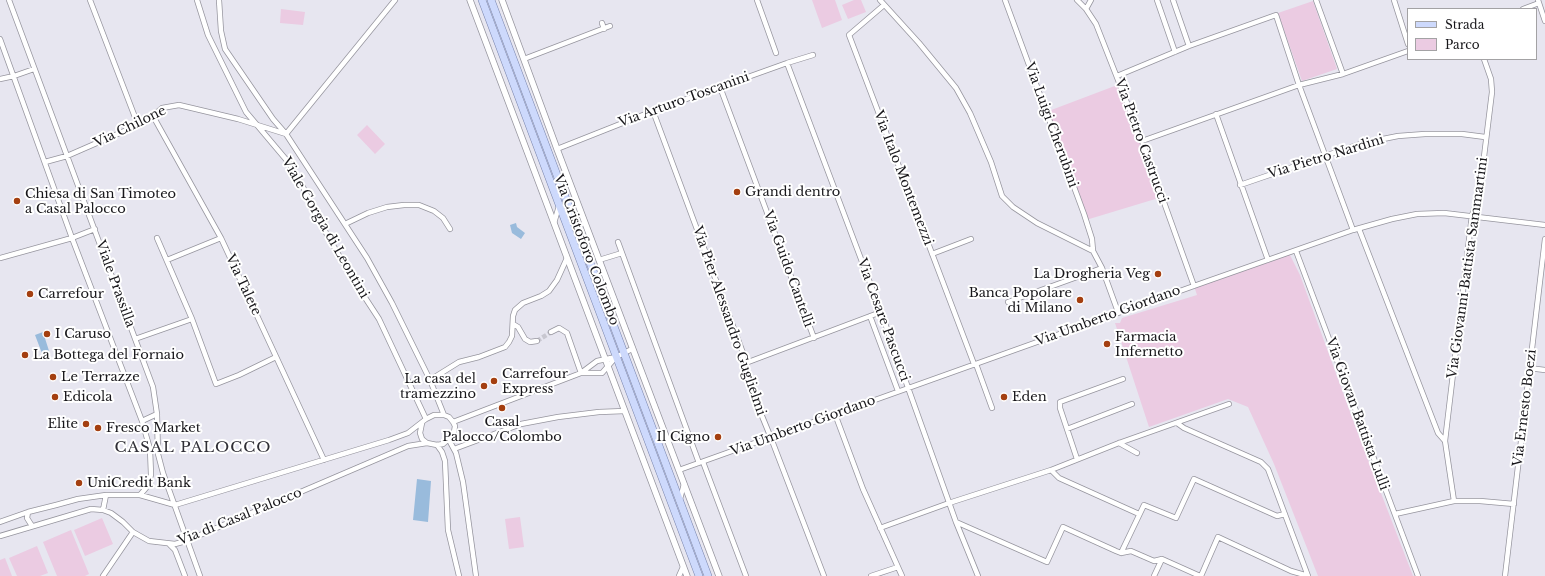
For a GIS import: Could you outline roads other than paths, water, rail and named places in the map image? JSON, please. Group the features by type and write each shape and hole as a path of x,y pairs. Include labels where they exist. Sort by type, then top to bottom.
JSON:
{"main road":[{"name":"Via Cristoforo Colombo","path":"482,0 699,576"},
{"name":"Via Cristoforo Colombo","path":"491,0 708,576"}],"street":[{"name":"Viale Prassilla","path":"8,0 153,387 157,414 158,454 186,541 200,576"},
{"path":"90,0 138,125"},
{"name":"Viale Gorgia di Leontini","path":"197,0 208,34 246,112 290,163 303,187 316,217 345,267 379,320 426,419"},
{"name":"Viale Gorgia di Leontini","path":"220,0 221,31 225,49 273,119 286,134 368,258 430,380 444,415"},
{"path":"286,134 395,0"},
{"name":"Via Cristoforo Colombo","path":"470,0 687,576"},
{"name":"Via Cristoforo Colombo","path":"502,0 632,349 719,576"},
{"path":"757,0 776,53"},
{"path":"880,0 919,43 956,88 970,113 991,162 1002,196 1013,207 1037,223 1093,251"},
{"name":"Via Luigi Cherubini","path":"1005,0 1084,214 1092,239 1093,251 1102,268 1118,312"},
{"name":"Via Pietro Castrucci","path":"1077,0 1086,9 1096,24 1142,141 1194,286"},
{"path":"1086,9 1091,0"},
{"path":"1157,0 1175,52"},
{"path":"1173,0 1189,46"},
{"path":"1316,0 1343,74"},
{"path":"1394,0 1407,41"},
{"path":"1525,8 1538,2 1545,21"},
{"name":"Via Italo Montemezzi","path":"884,5 848,35 992,408"},
{"path":"1117,76 1189,46 1276,15 1299,85 1325,155 1438,433 1445,441"},
{"path":"602,23 604,29"},
{"path":"524,59 610,26"},
{"name":"Viale Prassilla","path":"0,39 72,238 142,421 150,449 151,475 146,488 140,495"},
{"path":"1142,141 1299,85 1343,74 1407,51"},
{"name":"Via Arturo Toscanini","path":"557,149 653,111 813,55"},
{"name":"Via Giovanni Battista Sammartini","path":"1454,501 1445,441 1472,215 1479,197 1492,86 1490,73 1484,60"},
{"name":"Via Cesare Pascucci","path":"787,63 881,312 956,522 978,576"},
{"path":"0,79 34,69"},
{"name":"Via Guido Cantelli","path":"720,87 814,338"},
{"name":"Via Chilone","path":"45,162 67,156 138,125 153,116 162,108 179,106 238,120 286,134"},
{"name":"Via Pier Alessandro Guglielmi","path":"653,111 743,353 743,364 746,377 824,576"},
{"path":"1216,114 1268,260"},
{"name":"Via Talete","path":"153,116 221,238 324,460"},
{"name":"Via Pietro Nardini","path":"1240,184 1363,143 1398,136 1462,134 1485,136"},
{"path":"345,224 368,213 387,207 404,204 419,205 434,211 443,218 450,229"},
{"name":"Via Cristoforo Colombo","path":"554,223 559,206"},
{"name":"Via Umberto Giordano","path":"679,470 1118,312 1392,219 1417,214 1444,213 1545,224"},
{"path":"0,258 72,238 95,229"},
{"path":"157,238 192,319 216,384 239,375 276,357"},
{"path":"167,260 221,238"},
{"path":"932,254 971,239"},
{"name":"Via Ernesto Boezi","path":"1505,576 1545,239"},
{"path":"618,242 701,462 746,576"},
{"name":"Via Giovan Battista Lulli","path":"1296,251 1418,576"},
{"path":"599,260 622,253"},
{"path":"430,380 459,362 479,358 505,346 511,339 514,313 517,307 545,294 552,288 567,258"},
{"path":"1008,302 1102,268"},
{"path":"743,364 881,312"},
{"name":"Via Cesare Pascucci","path":"870,316 898,392"},
{"path":"135,339 192,319"},
{"path":"513,324 518,327 525,339 530,342 537,341"},
{"path":"551,332 559,328 566,332 581,373"},
{"path":"581,373 601,373 616,357 632,349"},
{"path":"453,422 581,373 596,362 616,357"},
{"path":"1529,368 1545,370"},
{"path":"1077,459 1060,408 1060,402 1123,379"},
{"path":"1067,429 1132,404"},
{"path":"880,528 949,503 1051,470 1119,443 1229,404"},
{"path":"454,449 521,424 565,416 625,411"},
{"path":"142,421 157,414"},
{"path":"835,414 863,489 902,576"},
{"path":"427,443 422,439 420,433 422,423 426,419 434,416 444,415 449,417 453,422 455,430 449,440 444,444 437,445 442,452 445,461 448,530 459,576"},
{"name":"Via di Casal Palocco","path":"175,506 389,440 408,433 422,423"},
{"path":"1177,423 1184,428 1261,462 1268,469 1308,576"},
{"path":"449,440 454,449 465,494 476,576"},
{"name":"Via di Casal Palocco","path":"104,510 111,512 133,532 150,541 169,544 186,541 408,446 427,443 437,445"},
{"path":"1119,443 1137,453"},
{"path":"1051,470 1059,478 1139,514"},
{"path":"1121,553 1144,505 1176,518 1194,479 1277,516 1285,514"},
{"path":"679,500 684,484"},
{"path":"0,522 28,512 78,499 106,495 140,495 175,506"},
{"path":"0,536 91,509 104,510 106,495"},
{"path":"1395,514 1454,501 1480,501 1514,504"},
{"path":"28,512 27,518 32,526"},
{"path":"956,522 1047,562 1063,527 1121,553 1131,552 1154,561 1162,559 1201,576 1218,537 1291,571 1308,576"},
{"path":"103,576 133,532"},
{"path":"169,544 175,550 185,576"},
{"path":"1154,576 1162,559"},
{"path":"679,576 683,567"},
{"path":"871,576 898,567"}],"water":[{"path":"516,223 517,227 525,233 521,239 512,233 510,225"},
{"path":"43,332 50,354 43,356 35,335"},
{"path":"417,479 431,481 428,522 413,520"}],"tunnel":[{"path":"537,341 551,332"}],"place":[{"name":"Grandi dentro","path":"737,192"},
{"name":"Chiesa di San Timoteo a Casal Palocco","path":"17,201"},
{"name":"La Drogheria Veg","path":"1158,274"},
{"name":"Carrefour","path":"30,294"},
{"name":"Banca Popolare di Milano","path":"1080,300"},
{"name":"I Caruso","path":"47,334"},
{"name":"Farmacia Infernetto","path":"1107,344"},
{"name":"La Bottega del Fornaio","path":"25,355"},
{"name":"Le Terrazze","path":"53,377"},
{"name":"Carrefour Express","path":"494,381"},
{"name":"La casa del tramezzino","path":"484,386"},
{"name":"Edicola","path":"55,397"},
{"name":"Eden","path":"1004,397"},
{"name":"Casal Palocco/Colombo","path":"502,408"},
{"name":"Elite","path":"86,424"},
{"name":"Fresco Market","path":"98,428"},
{"name":"Il Cigno","path":"718,437"},
{"name":"UniCredit Bank","path":"79,483"}],"district":[{"name":"CASAL PALOCCO","path":"193,448"}]}
